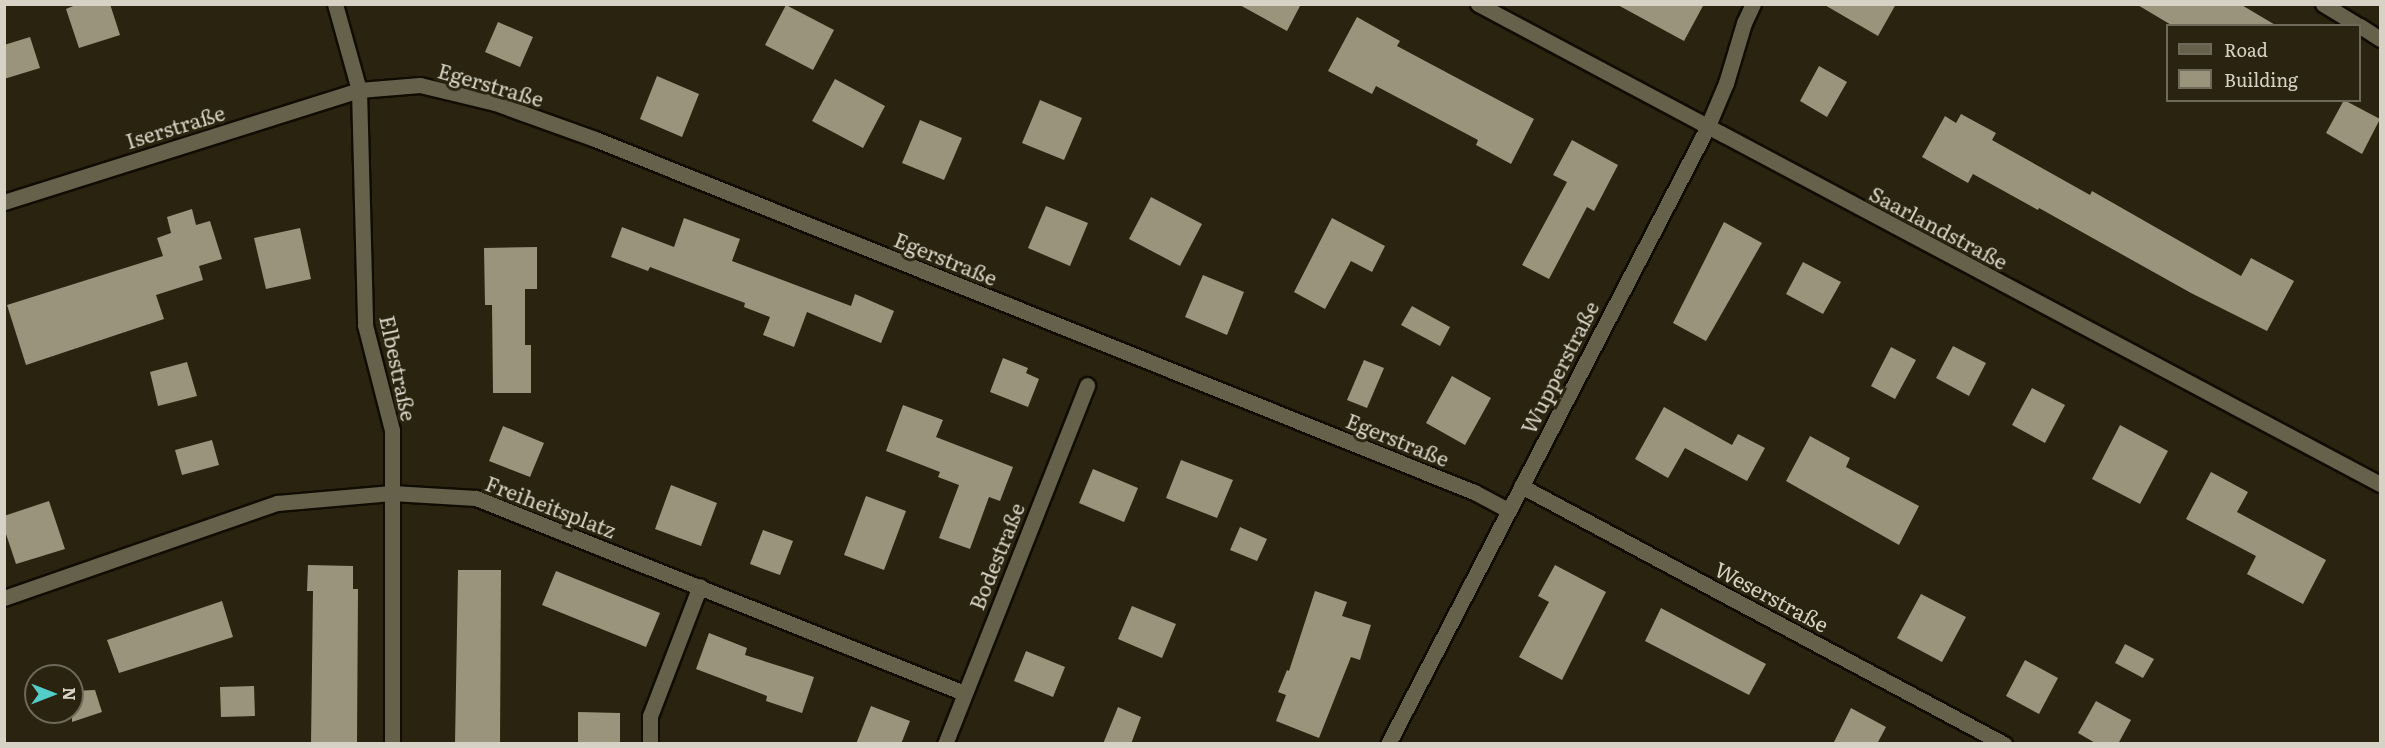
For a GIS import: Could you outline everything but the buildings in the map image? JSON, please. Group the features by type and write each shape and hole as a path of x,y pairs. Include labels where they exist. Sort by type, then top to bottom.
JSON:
{"street":[{"name":"Elbestraße","path":"335,4 359,90 365,325 392,430 392,744"},
{"name":"Saarlandstraße","path":"1478,4 1707,128 2380,484"},
{"name":"Wupperstraße","path":"1388,744 1707,128 1726,83 1744,23 1753,4"},
{"path":"2323,4 2356,24"},
{"path":"2361,27 2380,39"},
{"name":"Egerstraße","path":"359,90 420,85 495,103 595,139 1474,492 1508,510"},
{"name":"Iserstraße","path":"4,202 359,90"},
{"name":"Bodestraße","path":"945,744 1087,385"},
{"name":"Weserstraße","path":"1521,486 2004,744"},
{"name":"Freiheitsplatz","path":"4,598 277,503 393,493 476,498 964,693"},
{"path":"650,744 650,716 700,586"}]}
